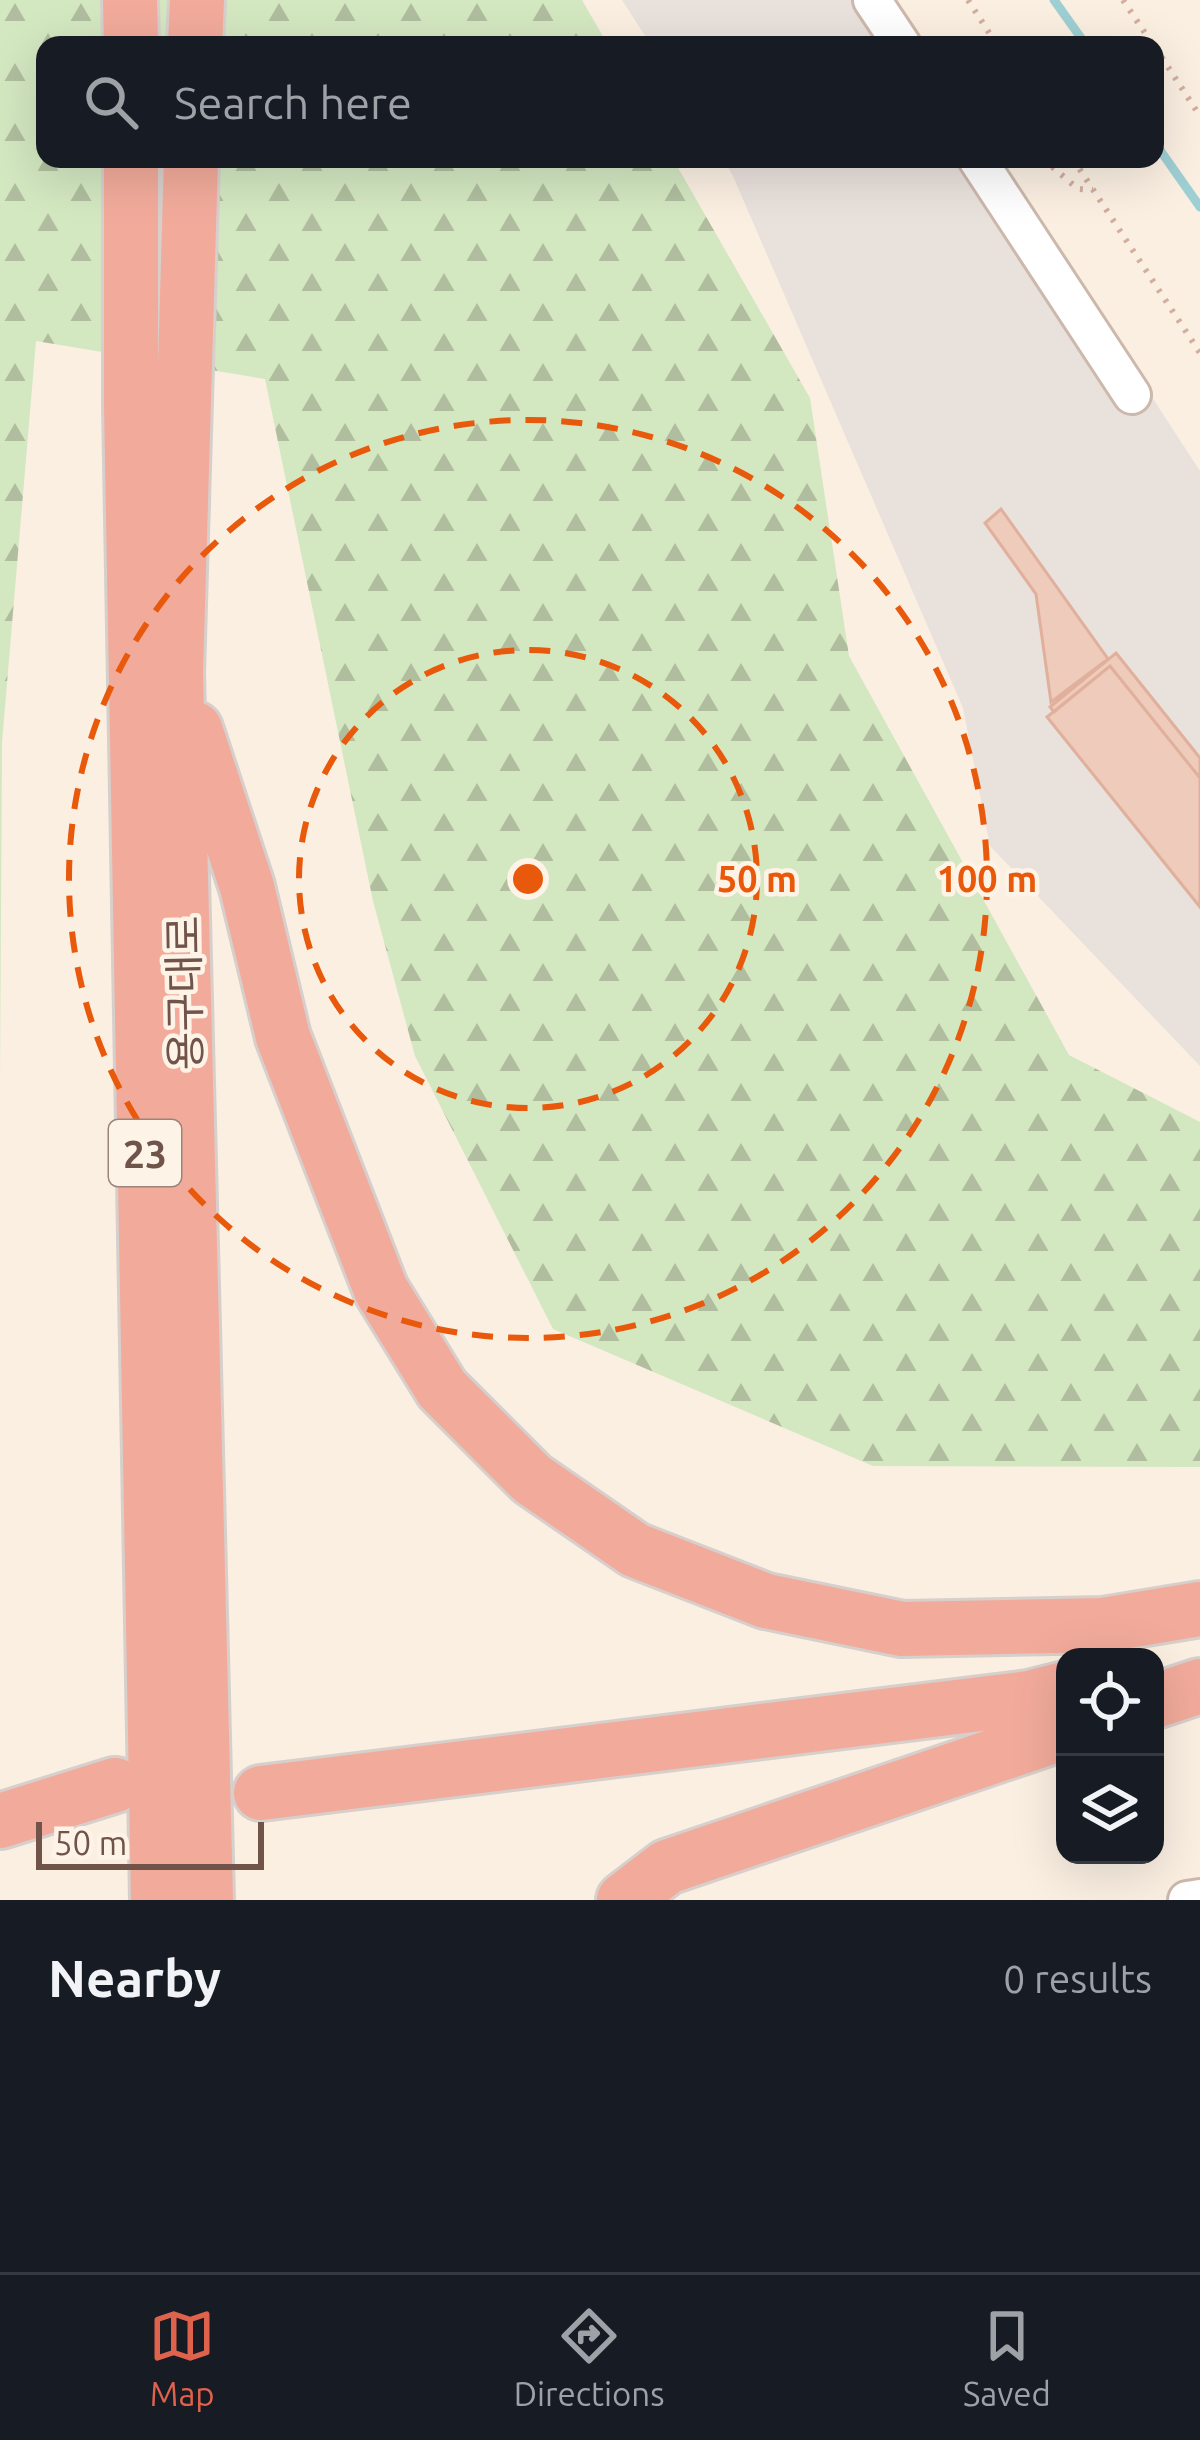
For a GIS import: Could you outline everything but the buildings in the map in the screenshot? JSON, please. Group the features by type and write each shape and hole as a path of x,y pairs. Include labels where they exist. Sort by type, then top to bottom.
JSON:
{"highway":[{"path":"130,0 130,36"},
{"path":"195,36 197,0"},
{"name":"용구대로","path":"131,168 131,406 158,1900"},
{"name":"용구대로","path":"191,168 176,674 206,1900"},
{"path":"176,674 247,886 283,1037 381,1290 442,1389 532,1479 635,1550 766,1600 902,1629 1103,1624 1200,1610"},
{"path":"1147,1648 1200,1635"},
{"path":"1164,1665 1200,1655"},
{"path":"1056,1668 866,1704 264,1783 791,1729 1056,1691"},
{"path":"1164,1698 1200,1687"},
{"path":"624,1900 667,1867 1056,1735"},
{"path":"0,1821 114,1797 0,1847"}],"street":[{"path":"872,0 896,36"},
{"path":"983,168 1132,394"},
{"path":"1187,1900 1200,1898"}],"path":[{"path":"968,0 992,36"},
{"path":"1123,0 1148,36"},
{"path":"1131,10 1134,0"},
{"path":"1164,61 1200,116"},
{"path":"1053,168 1078,189 1093,190"},
{"path":"1078,168 1200,353"}],"shaded area":[{"path":"622,0 893,0 917,36 645,36"},
{"path":"728,168 1003,168 1200,471 1200,1066 990,846 963,708"}],"green space":[{"path":"0,0 582,0 603,36 36,36 36,168 678,168 810,398 849,656 1069,1055 1200,1122 1200,1467 873,1466 553,1329 415,1056 373,901 265,379 36,341 2,742 0,1081"}],"waterway":[{"path":"1054,0 1080,36"},
{"path":"1164,156 1200,207"}]}
